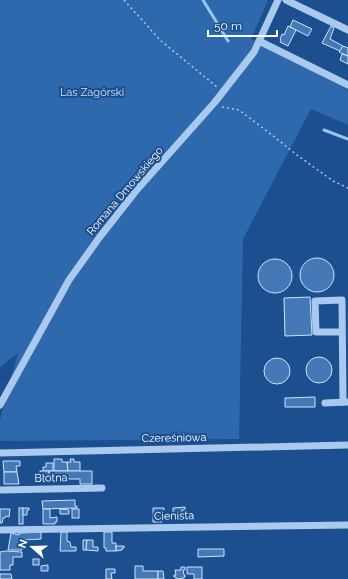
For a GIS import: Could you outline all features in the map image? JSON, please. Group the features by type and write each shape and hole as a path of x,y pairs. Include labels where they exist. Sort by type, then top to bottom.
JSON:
{"street":[{"name":"Romana Dmowskiego","path":"0,405 69,280 99,238 135,192 215,102 254,52 278,0"},
{"path":"286,0 348,30"},
{"path":"259,41 348,85"},
{"path":"325,402 346,402 342,332 345,300 315,301 316,332 342,332"},
{"name":"Czereśniowa","path":"0,453 348,445"},
{"name":"Błotna","path":"0,490 102,488"},
{"name":"Cienista","path":"0,530 348,525"}],"path":[{"path":"124,0 160,40 223,92"},
{"path":"215,102 221,107 239,110 297,156 333,181 348,188"}],"green space":[{"name":"Las Zagórski","path":"0,0 268,0 251,39 348,90 348,125 311,109 243,239 239,439 0,441 0,420 18,353 0,367"}],"building":[{"path":"293,20 312,29 308,36 290,27"},
{"path":"288,26 296,30 288,46 280,42 280,39 282,34 284,35"},
{"path":"331,26 334,28 330,39 343,46 340,51 322,43"},
{"path":"343,46 348,48 348,56 339,52"},
{"path":"342,54 348,56 348,64 340,60"},
{"path":"317,258 329,263 334,275 329,287 317,292 305,287 300,275 305,263"},
{"path":"275,259 287,264 292,276 287,288 275,293 263,288 258,276 263,264"},
{"path":"310,297 312,335 285,336 284,298"},
{"path":"319,357 328,361 332,370 328,379 319,383 310,379 306,370 310,361"},
{"path":"277,358 286,362 290,371 286,380 277,384 268,380 264,371 268,362"},
{"path":"315,397 315,407 285,407 285,398"},
{"path":"54,459 62,459 62,462 67,462 68,471 54,471"},
{"path":"70,459 74,459 74,462 80,462 80,471 68,471 67,462 71,462"},
{"path":"3,461 20,461 20,466 16,466 17,472 4,472"},
{"path":"46,463 53,463 53,471 43,471 43,467 46,467"},
{"path":"40,471 49,471 49,479 40,479"},
{"path":"49,471 92,471 92,484 80,484 80,479 49,479"},
{"path":"4,472 17,472 19,484 4,484"},
{"path":"75,500 75,506 77,506 77,508 43,509 42,501"},
{"path":"185,507 185,510 182,510 182,513 173,513 173,508"},
{"path":"19,508 23,508 23,524 19,524"},
{"path":"23,508 29,508 29,510 27,510 27,515 23,515"},
{"path":"153,508 164,508 164,511 162,511 162,522 153,522"},
{"path":"0,509 10,509 9,517 6,516 3,518 2,523 0,523"},
{"path":"43,509 50,509 50,518 57,517 57,522 55,522 55,524 43,524"},
{"path":"60,509 69,510 69,514 60,514"},
{"path":"72,509 79,509 79,518 72,518"},
{"path":"41,532 41,539 24,540 22,550 8,550 11,533 19,535 19,533"},
{"path":"61,532 67,532 67,541 70,542 71,547 76,547 76,551 60,551"},
{"path":"104,532 112,532 112,543 116,543 116,551 106,551 106,548 104,548"},
{"path":"83,540 87,540 86,550 83,550"},
{"path":"87,540 93,540 93,547 98,547 98,551 86,550"},
{"path":"116,546 124,546 124,548 116,551"},
{"path":"198,549 224,549 224,556 198,557"},
{"path":"0,552 22,552 22,557 13,557 13,565 10,565 10,570 0,570"},
{"path":"33,559 39,559 39,565 33,565"},
{"path":"48,565 48,571 41,571 41,566"},
{"path":"135,566 143,566 143,571 158,571 158,579 135,579"},
{"path":"181,567 185,567 185,570 183,570 185,577 176,579 176,577 174,577 174,575 176,575 175,570 181,570"},
{"path":"187,567 202,567 202,579 194,579 194,574 187,574"},
{"path":"106,569 115,569 115,573 111,573 112,579 106,579"},
{"path":"158,571 163,571 164,579 158,579"},
{"path":"0,574 11,574 12,579 0,579"}],"waterway":[{"path":"203,0 228,41"},
{"path":"324,130 348,139"}]}
